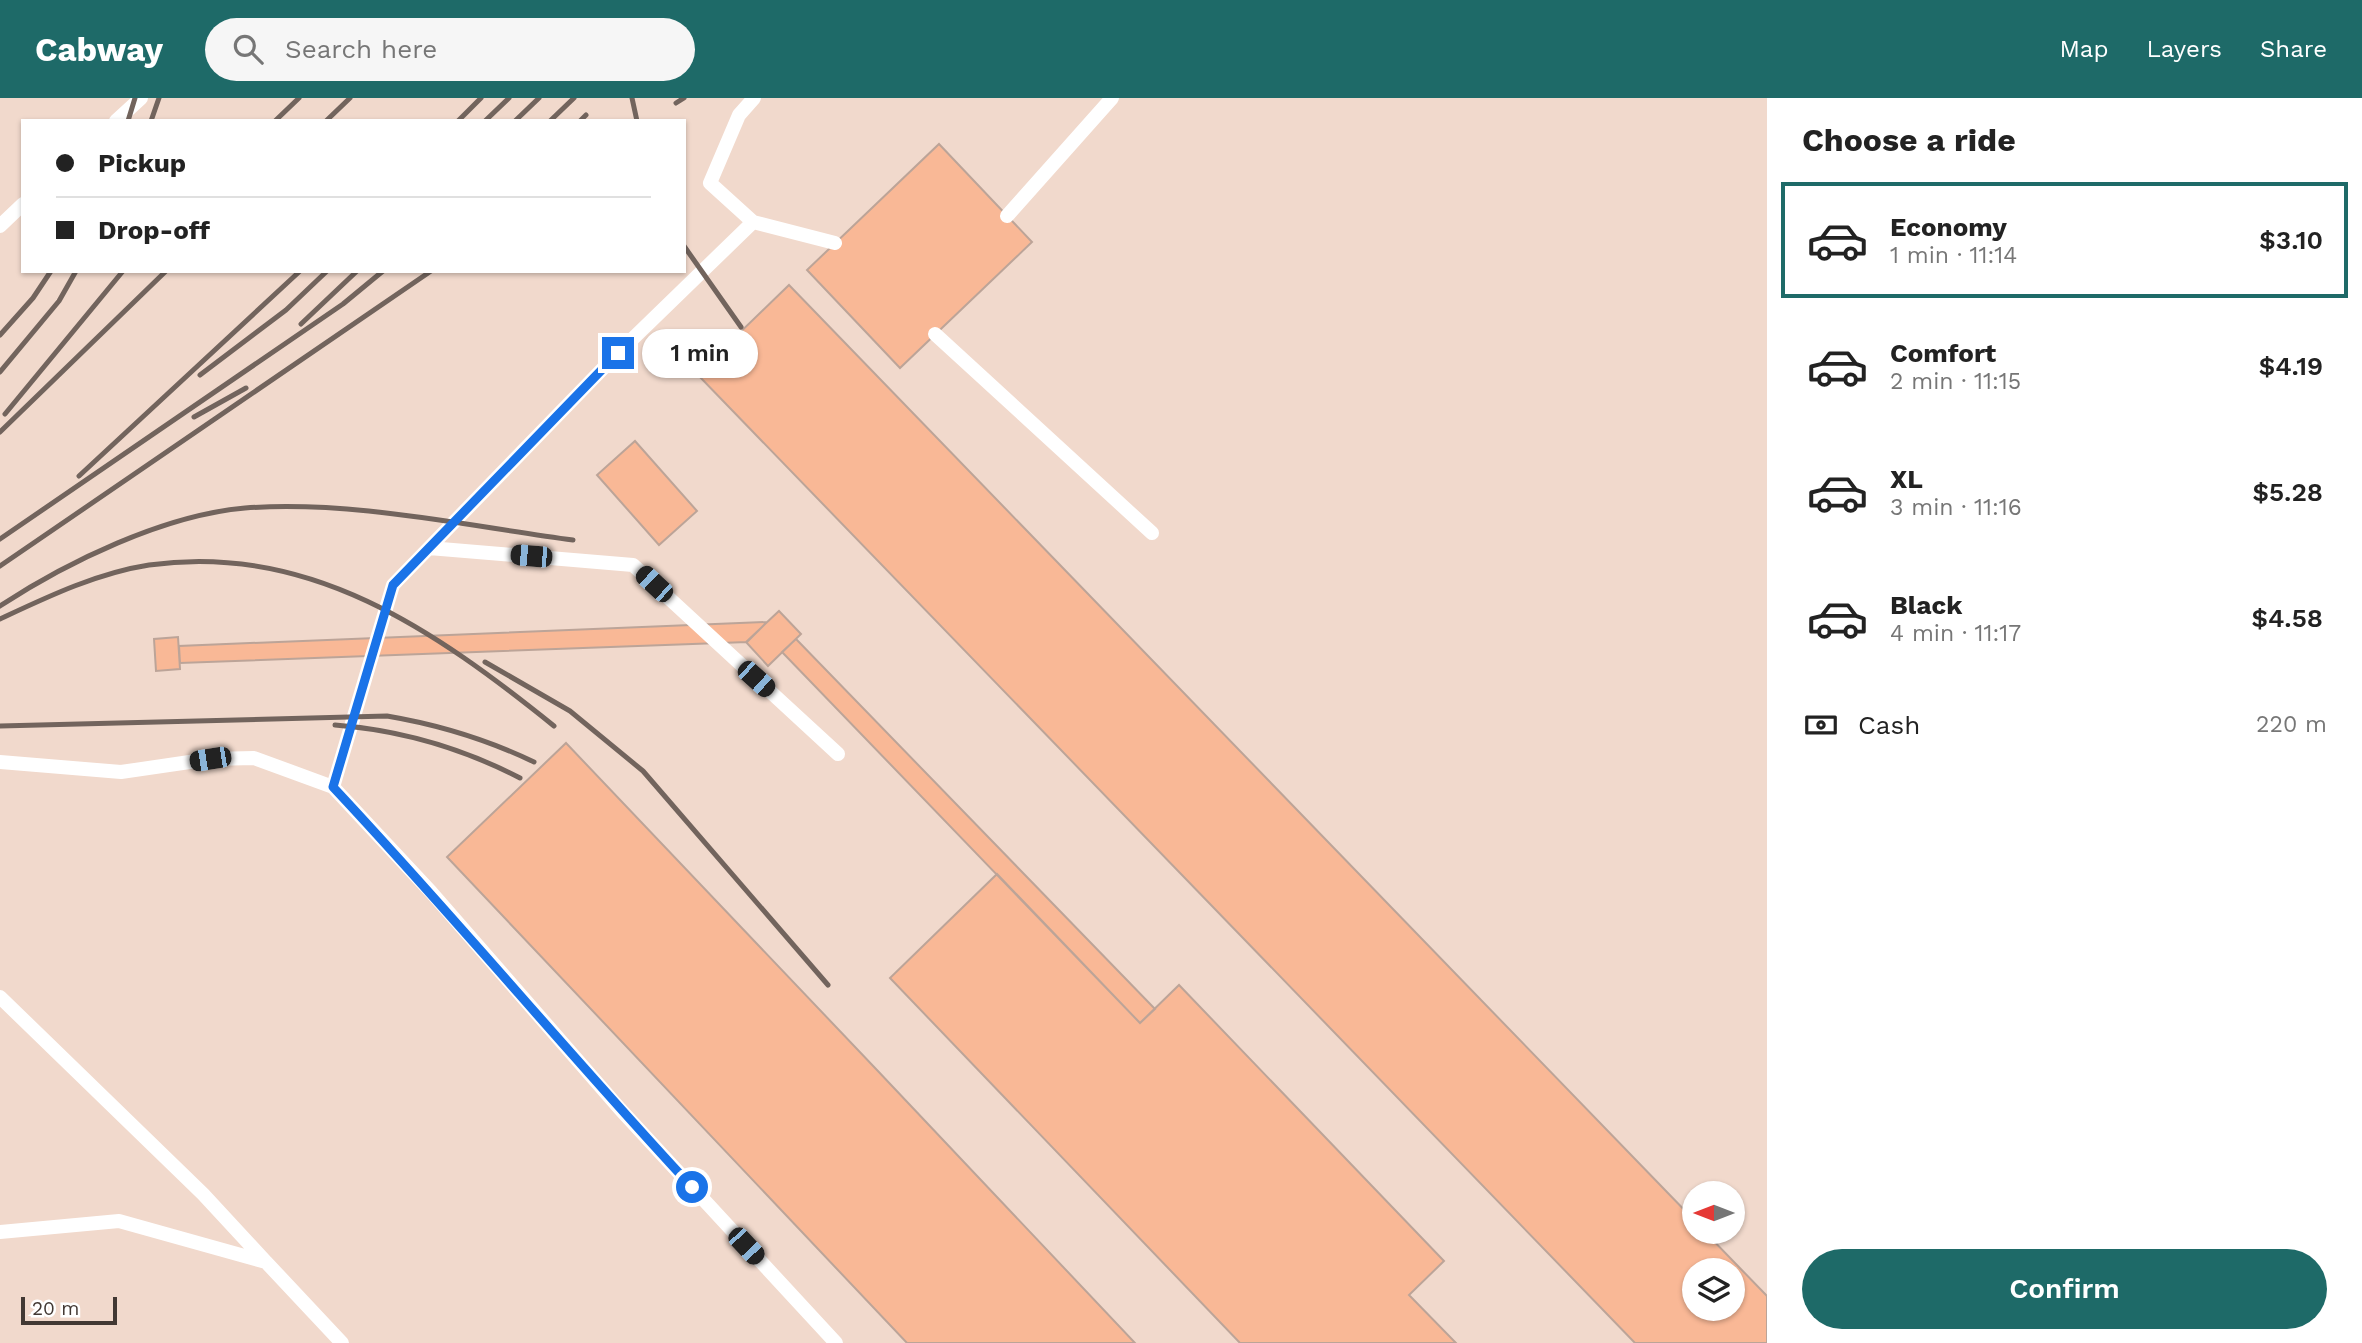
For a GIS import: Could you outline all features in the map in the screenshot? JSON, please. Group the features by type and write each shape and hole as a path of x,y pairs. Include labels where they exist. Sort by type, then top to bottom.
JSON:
{"lane":[{"path":"118,119 141,98"},
{"path":"754,98 739,115 710,183 753,222 835,243"},
{"path":"1007,216 1112,98"},
{"path":"0,226 21,206"},
{"path":"333,787 393,585 618,353 753,222"},
{"path":"935,334 1152,533"},
{"path":"429,548 633,565 838,754"},
{"path":"0,762 121,772 210,759 254,758 333,787 431,892 620,1109 836,1343"},
{"path":"0,997 203,1195 342,1343"},
{"path":"0,1232 119,1221 266,1262"}],"building":[{"path":"939,144 1032,242 900,368 807,270"},
{"path":"789,285 1682,1208 1682,1244 1717,1244 1730,1258 1682,1258 1682,1321 1745,1321 1745,1273 1767,1296 1767,1343 1635,1343 697,374"},
{"path":"635,441 697,511 659,545 597,475"},
{"path":"779,611 801,634 768,666 746,642"},
{"path":"767,622 747,642 180,663 179,646"},
{"path":"178,637 180,669 156,671 154,639"},
{"path":"796,639 1155,1009 1140,1023 782,652"},
{"path":"566,743 1135,1343 907,1343 447,857"},
{"path":"997,874 1140,1023 1179,985 1444,1261 1409,1295 1456,1343 1240,1343 890,978"}],"railway":[{"path":"129,119 135,98"},
{"path":"152,119 159,98"},
{"path":"277,119 299,98"},
{"path":"328,119 350,98"},
{"path":"460,119 481,98"},
{"path":"487,119 509,98"},
{"path":"517,119 539,98"},
{"path":"552,119 574,98"},
{"path":"632,98 637,119"},
{"path":"676,103 684,98"},
{"path":"582,119 586,115"},
{"path":"686,249 741,327"},
{"path":"0,335 33,298 50,273"},
{"path":"0,372 59,301 75,273"},
{"path":"5,414 121,273"},
{"path":"0,432 164,273"},
{"path":"79,476 298,273"},
{"path":"200,375 286,310 325,273"},
{"path":"301,324 355,273"},
{"path":"0,539 343,304 381,273"},
{"path":"0,566 428,273"},
{"path":"194,417 246,388"},
{"path":"0,606 55,573 117,543 182,520 245,508 368,511 573,540"},
{"path":"0,619 73,587 110,574 149,565 208,561 263,567 316,581 367,601 416,627 463,658 554,726"},
{"path":"485,662 570,711 643,771 828,985"},
{"path":"0,726 387,716 462,734 534,762"},
{"path":"335,725 383,731 430,742 476,758 520,778"}],"route":[{"path":"618,353 393,585 333,787 431,892 620,1109 692,1187"}]}
